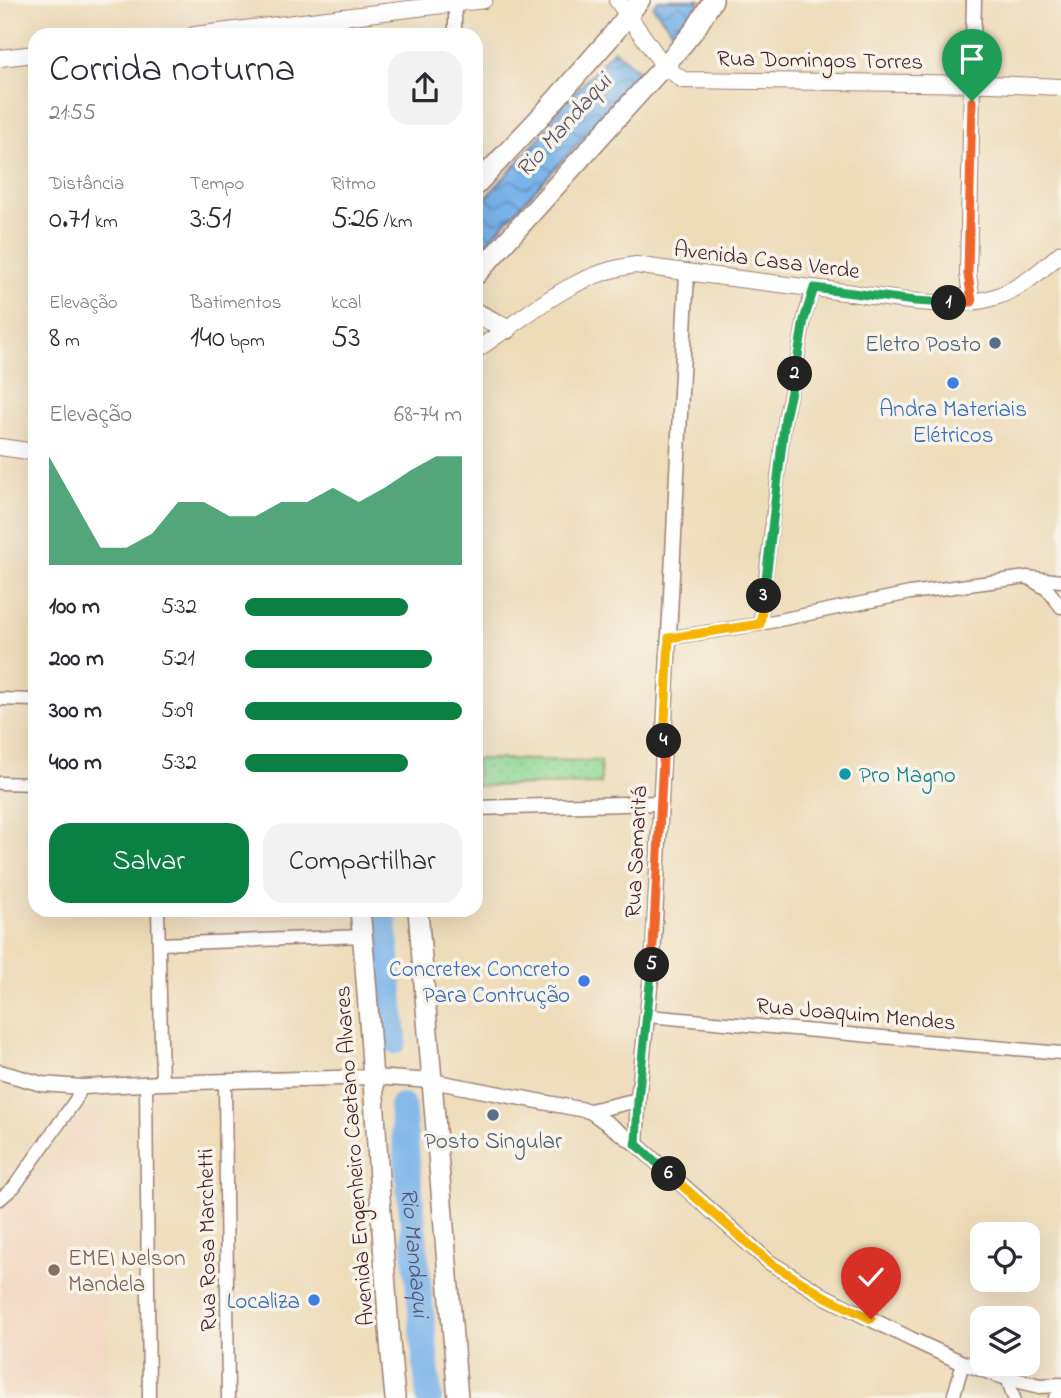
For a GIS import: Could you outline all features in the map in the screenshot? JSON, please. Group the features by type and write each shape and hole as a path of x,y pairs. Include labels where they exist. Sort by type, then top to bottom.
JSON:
{"main road":[{"path":"253,28 484,0"},
{"name":"Rua Domingos Torres","path":"617,0 664,66 683,80 1061,87"},
{"path":"483,178 541,116 640,0"},
{"path":"483,267 664,66 696,27 713,0"},
{"path":"0,58 28,55"},
{"path":"972,84 968,274 972,302"},
{"name":"Avenida Casa Verde","path":"483,345 559,292 615,268 636,265 915,301 963,303 996,297 1015,288 1061,253"},
{"path":"483,317 507,330"},
{"path":"0,447 28,451"},
{"name":"Avenida Engenheiro Caetano Alvares","path":"361,917 395,1398"},
{"path":"419,917 458,1398"}],"street":[{"path":"972,84 974,0"},
{"path":"455,4 455,28"},
{"name":"Rua Samaritá","path":"636,1144 653,958 687,272"},
{"path":"760,624 785,418 804,320 814,288"},
{"path":"669,638 760,624 910,593 1027,577 1061,581"},
{"path":"1027,577 1048,590 1061,607"},
{"path":"0,699 28,700"},
{"path":"0,783 28,784"},
{"path":"483,808 661,803"},
{"path":"158,917 162,1083"},
{"path":"159,944 363,936"},
{"name":"Rua Joaquim Mendes","path":"648,1016 1061,1052"},
{"path":"0,1072 42,1084 82,1087 373,1077 432,1081 590,1111 638,1100"},
{"name":"Rua Rosa Marchetti","path":"225,1082 228,1398"},
{"path":"146,1083 149,1398"},
{"path":"0,1199 14,1187 82,1087"},
{"path":"590,1111 636,1144 769,1262 824,1296 963,1363 1040,1386 1061,1385"},
{"path":"953,1398 963,1363"},
{"path":"1007,1378 1014,1398"},
{"path":"1055,1398 1061,1394"}],"shaded area":[{"name":"EMEI Nelson Mandela","path":"82,1110 106,1110 109,1398 0,1398 0,1213 29,1192 53,1159"}],"green space":[{"path":"483,759 601,761 601,784 483,786"}],"water":[{"path":"658,0 700,0 674,33 653,7"},
{"path":"614,50 642,74 483,246 483,201 541,136 559,109"}],"waterway":[{"name":"Rio Mandaqui","path":"384,917 394,1041"},
{"name":"Rio Mandaqui","path":"402,1106 429,1398"}],"place":[{"name":"Eletro Posto","path":"995,343"},
{"name":"Andra Materiais Elétricos","path":"953,383"},
{"name":"Pro Magno","path":"845,774"},
{"name":"Concretex Concreto Para Contrução","path":"584,981"},
{"name":"Posto Singular","path":"493,1115"},
{"name":"EMEI Nelson Mandela","path":"54,1270"},
{"name":"Localiza","path":"314,1300"}],"route":[{"path":"871,1319 824,1296 769,1262 636,1144 635,1129 653,958 669,638 760,624 785,418 804,320 814,288 915,301 972,302 968,274 972,101"}]}
